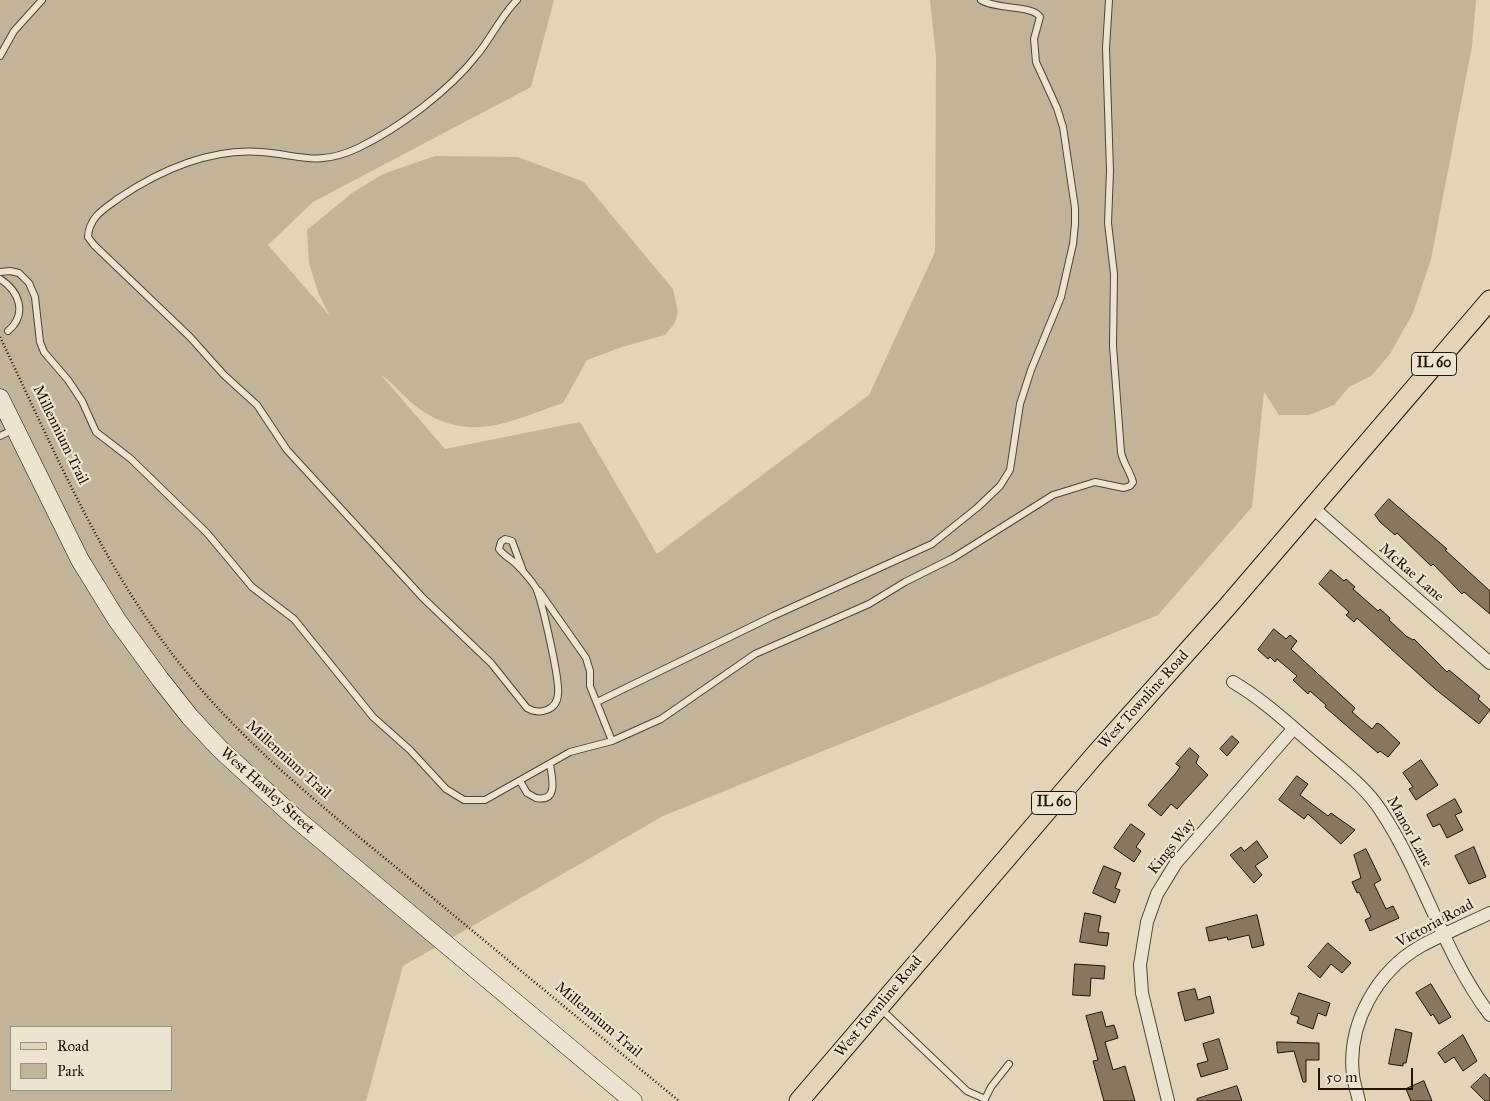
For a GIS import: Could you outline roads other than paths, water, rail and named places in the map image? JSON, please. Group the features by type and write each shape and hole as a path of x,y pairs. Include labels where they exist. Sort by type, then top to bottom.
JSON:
{"main road":[{"name":"West Townline Road","path":"799,1101 878,1007 1490,300"}],"street":[{"name":"West Hawley Street","path":"0,398 6,424 80,560 116,620 190,717 220,749 293,816 633,1101"},
{"name":"McRae Lane","path":"1312,507 1490,663"},
{"name":"Manor Lane","path":"1233,682 1254,695 1294,728 1362,788 1381,810 1410,863 1444,935 1490,1015"},
{"name":"Kings Way","path":"1168,1101 1142,993 1140,965 1147,922 1157,894 1176,863 1294,728"},
{"name":"Victoria Road","path":"1359,1101 1353,1075 1353,1057 1360,1017 1384,977 1399,962 1420,947 1490,912"}],"lane":[{"path":"0,56 14,32 42,0"},
{"path":"517,0 476,58 446,86 406,119 357,148 335,156 312,160 262,152 238,152 217,154 187,163 128,192 107,206 92,219 88,237 100,252 190,337 224,376 257,404 278,438 305,471 423,598 486,657 527,708 534,712 543,712 550,709 558,694 547,629 535,587"},
{"path":"597,702 773,616 932,544 978,507 1000,486 1010,470 1023,395 1061,297 1073,244 1075,208 1063,127 1036,62 1034,39 1040,17 1033,10 1001,8 981,0"},
{"path":"0,272 10,270 19,273 29,283 35,297 40,342 44,352 68,380 82,401 96,432 131,459 194,520 252,586 294,619 373,717 410,750 431,774 464,800 485,800 570,752 612,741 661,719 755,654 869,604 905,582 953,558 1053,495 1095,482 1124,488 1130,486 1132,482 1131,476 1123,462 1121,452 1113,346 1114,283 1108,224 1110,171 1106,48 1109,0"},
{"path":"0,279 16,293 20,306 18,318 8,331"},
{"path":"523,571 516,547 512,541 505,539 501,542 499,549 502,555 523,571 556,613 586,658 590,671 590,686 612,741"},
{"path":"520,781 527,793 536,798 547,797 552,794 554,788 550,764"},
{"path":"878,1007 967,1091 984,1100 991,1087 1009,1064"}]}
